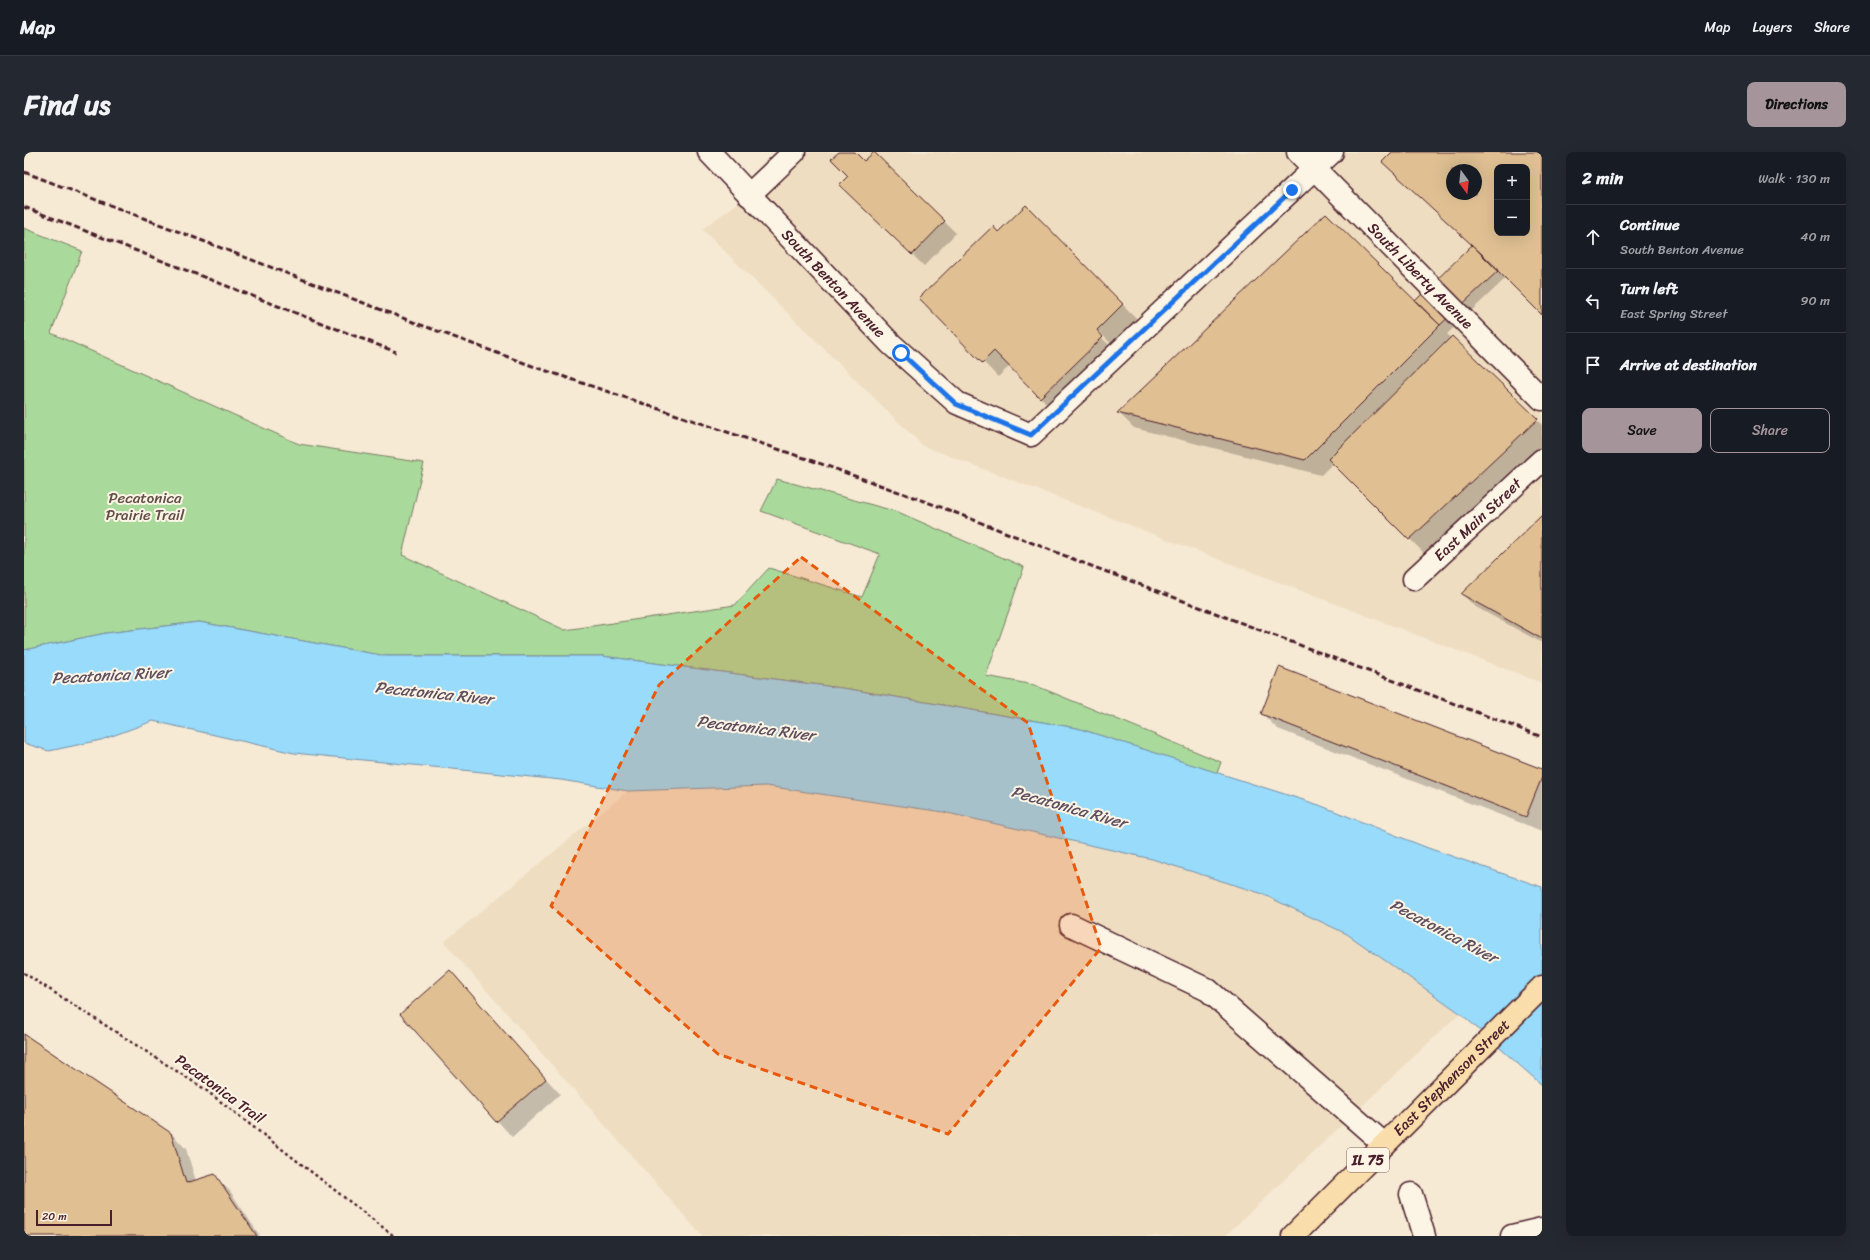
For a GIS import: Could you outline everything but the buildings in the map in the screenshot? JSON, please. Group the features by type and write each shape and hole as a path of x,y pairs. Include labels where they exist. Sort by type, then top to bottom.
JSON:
{"main road":[{"name":"East Stephenson Street","path":"1293,1236 1542,987"}],"street":[{"name":"South Benton Avenue","path":"709,152 890,342 956,404 1031,435 1314,169"},
{"path":"749,195 794,152"},
{"name":"South Liberty Avenue","path":"1298,152 1542,399"},
{"path":"1314,169 1332,152"},
{"name":"East Main Street","path":"1414,579 1542,460"},
{"path":"1071,925 1208,990 1384,1144"},
{"path":"1411,1194 1424,1236"},
{"path":"1512,1236 1542,1229"}],"path":[{"name":"Pecatonica Trail","path":"24,972 203,1088 394,1236"}],"highlighted area":[{"path":"801,557 1028,723 1101,948 948,1134 718,1054 551,906 659,685"}],"shaded area":[{"path":"794,152 1542,152 1542,683 923,446 702,229 749,195"},
{"path":"766,786 943,812 1152,859 1260,893 1347,934 1460,1013 1225,1236 702,1236 444,942 628,791"}],"green space":[{"name":"Pecatonica Prairie Trail","path":"24,228 82,251 51,333 299,444 424,463 402,555 565,630 735,605 769,568 862,597 880,554 761,511 777,479 898,512 1024,567 986,676 1034,685 1221,762 1217,773 1077,728 849,689 602,656 386,656 199,622 106,633 24,650"}],"water":[{"name":"Pecatonica River","path":"199,622 386,656 602,656 849,689 1077,728 1319,805 1428,848 1542,887 1542,1085 1460,1013 1347,934 1260,893 1152,859 943,812 766,786 628,791 561,780 294,753 153,721 101,740 49,751 24,743 24,650 106,633"}],"railway":[{"path":"24,172 413,322 538,368 816,462 946,509 1086,564 1542,737"},
{"path":"24,207 396,352"}],"route":[{"path":"901,353 956,404 1031,435 1292,190"}]}
